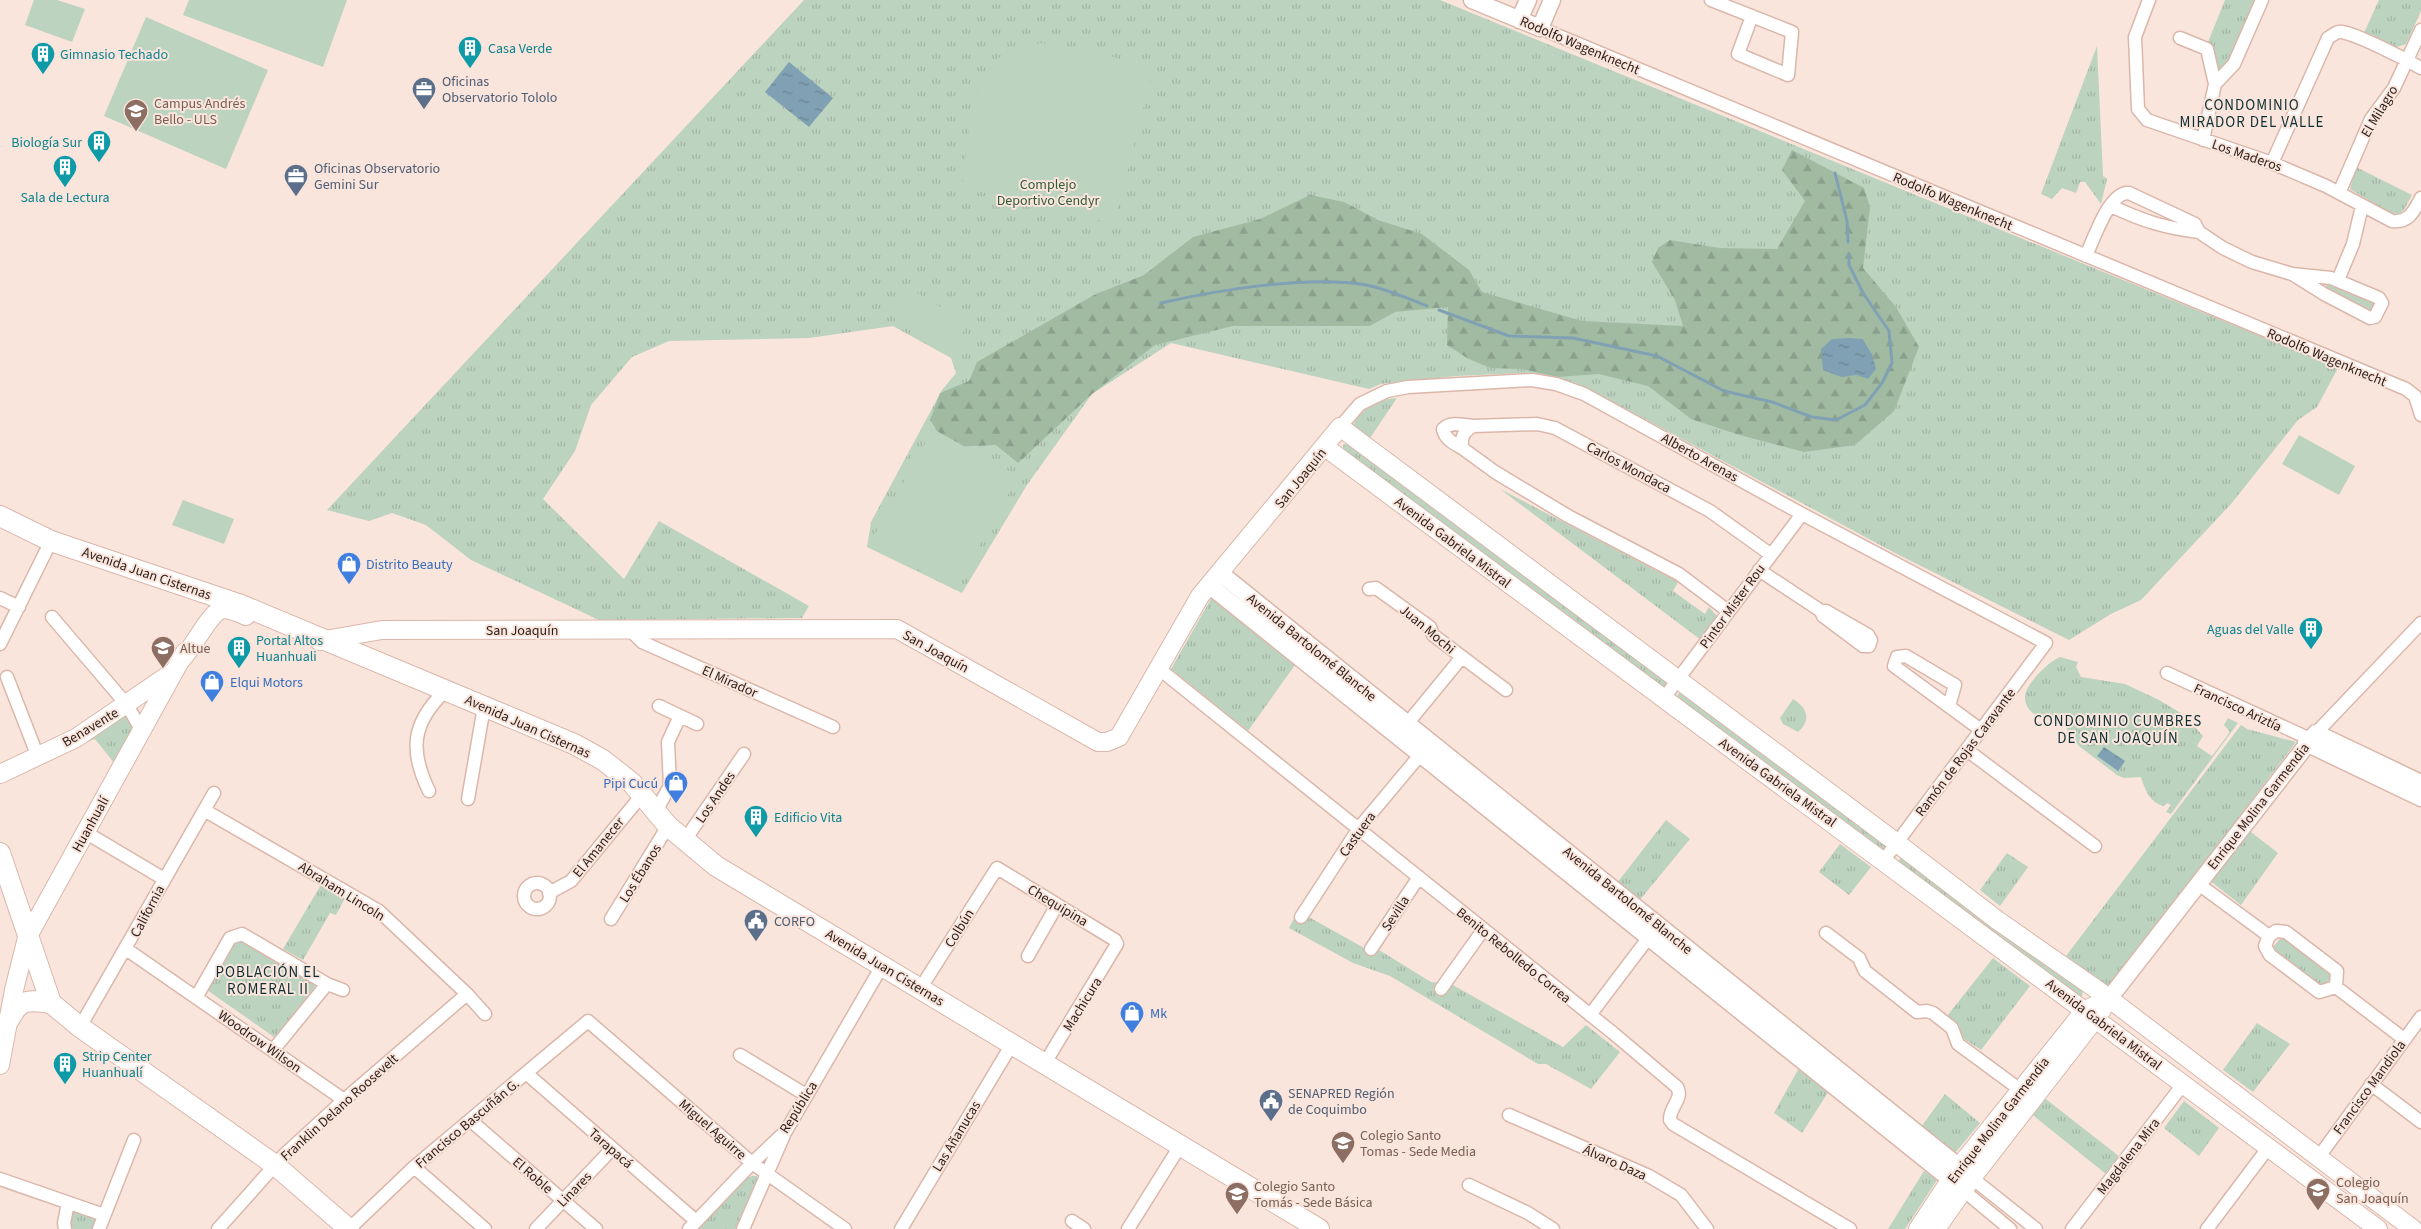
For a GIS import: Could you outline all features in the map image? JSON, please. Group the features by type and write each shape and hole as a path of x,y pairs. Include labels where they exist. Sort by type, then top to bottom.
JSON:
{"main road":[{"name":"San Joaquín","path":"323,640 382,630 897,629 1098,742 1107,742 1119,736 1158,668 1214,579 1340,428"},
{"name":"Avenida Gabriela Mistral","path":"1340,428 1897,843 1997,920 2099,991 2108,1000 2413,1229"},
{"name":"Avenida Gabriela Mistral","path":"1325,447 1884,860 2378,1229"},
{"name":"Avenida Juan Cisternas","path":"0,516 51,541 323,640 574,744 603,760 632,783 662,819 716,866 1045,1063 1311,1227"},
{"name":"Huanhualí","path":"0,1065 27,938 177,666 222,603"},
{"name":"Benavente","path":"0,774 76,738 127,705 177,666"},
{"path":"0,853 27,938 51,1003 80,1027 275,1165 349,1229"},
{"name":"Enrique Molina Garmendia","path":"1918,1229 2091,1015 2108,1000"},
{"path":"9,1020 16,1006 26,1002 51,1003"},
{"name":"Enrique Molina Garmendia","path":"1936,1229 1961,1178"}],"street":[{"name":"Rodolfo Wagenknecht","path":"1472,0 2412,392 2421,415"},
{"path":"1519,20 1528,0"},
{"path":"1540,28 1552,0"},
{"path":"1712,0 1752,16 1792,32 1788,75 1738,54 1752,16"},
{"name":"Los Maderos","path":"2149,0 2134,37 2138,109 2147,120 2272,163 2339,193 2392,221 2401,222 2412,215 2421,198"},
{"path":"2215,84 2234,64 2262,0"},
{"name":"El Milagro","path":"2339,193 2371,119 2394,88 2421,30"},
{"path":"2272,163 2328,38 2342,32 2421,68"},
{"path":"2180,38 2207,49 2215,84 2203,140"},
{"path":"2086,256 2104,212 2126,192 2195,224 2200,232 2237,256 2292,274 2334,279 2379,298 2382,302 2377,315 2370,318 2324,294 2292,274"},
{"path":"2111,206 2141,221 2163,227 2200,232"},
{"path":"2324,294 2324,285 2334,279 2354,244 2368,210"},
{"path":"2163,227 2166,224 2169,211"},
{"name":"Alberto Arenas","path":"1340,428 1360,404 1387,391 1408,387 1506,381 1532,380 1556,384 1584,394 1802,514 2046,643"},
{"name":"Carlos Mondaca","path":"1728,611 1679,574 1568,516 1495,472 1449,440 1444,435 1443,429 1454,424 1473,426 1536,424 1555,428 1710,511 1770,554"},
{"path":"1462,448 1461,439 1464,431 1473,426"},
{"name":"Pintor Mister Rou","path":"1664,698 1770,554 1802,514"},
{"path":"0,644 51,541"},
{"path":"1759,570 1821,611"},
{"name":"Avenida Bartolomé Blanche","path":"1214,579 1407,724 1651,917 1834,1077"},
{"name":"Avenida Bartolomé Blanche","path":"1214,579 1420,755 1649,936 1834,1077 1961,1178 2036,1229"},
{"name":"Juan Mochi","path":"1369,589 1376,588 1430,627 1433,635 1506,690"},
{"path":"0,598 19,607"},
{"path":"52,617 127,705 142,731"},
{"name":"Enrique Molina Garmendia","path":"2108,1000 2311,738 2421,623"},
{"name":"El Mirador","path":"630,630 642,642 834,727"},
{"name":"Ramón de Rojas Caravante","path":"1884,860 2046,643"},
{"path":"1949,706 1955,684 1906,656 1897,656 1894,666 1981,730"},
{"name":"Juan Mochi","path":"1407,724 1462,657"},
{"name":"Benito Rebolledo Correa","path":"1158,668 1359,828 1676,1087 1679,1092 1679,1098 1669,1114 1673,1124 1850,1229"},
{"name":"Francisco Ariztía","path":"2167,673 2311,738"},
{"path":"7,677 38,757"},
{"path":"429,791 423,779 417,749 417,733 420,722 445,691"},
{"path":"659,706 697,724"},
{"path":"468,799 484,707"},
{"path":"662,819 670,786 668,742 680,716"},
{"path":"2311,738 2421,783"},
{"path":"2311,738 2421,798"},
{"path":"1967,750 2095,846"},
{"name":"Los Andes","path":"685,840 744,754"},
{"name":"Castuera","path":"1301,917 1359,828 1420,755"},
{"name":"California","path":"80,1027 214,793"},
{"name":"El Amanecer","path":"549,893 571,881 642,795"},
{"name":"Abraham Lincoln","path":"204,810 379,911 467,994 485,1014"},
{"name":"Los Ébanos","path":"611,919 662,819"},
{"path":"85,832 164,879"},
{"name":"Chequipina","path":"997,868 1115,940 1117,944"},
{"name":"Colbún","path":"920,988 997,868"},
{"name":"Sevilla","path":"1371,949 1419,877"},
{"path":"2198,883 2269,936"},
{"path":"1028,956 1058,905"},
{"path":"1441,989 1483,930"},
{"path":"2276,930 2286,932 2337,971 2336,987 2319,992 2270,955 2266,946 2269,936 2276,930"},
{"path":"1826,933 1859,958 1865,971 1917,1012 1927,1011 1933,1013 1952,1028 1958,1044 2027,1095"},
{"path":"197,996 230,938 242,934 327,984 343,990"},
{"path":"1590,1015 1649,936"},
{"name":"Machicura","path":"1045,1063 1117,944"},
{"name":"Woodrow Wilson","path":"126,949 274,1049 344,1100"},
{"name":"República","path":"692,1225 786,1130 882,966"},
{"path":"274,1049 327,984"},
{"path":"2336,987 2404,1039"},
{"name":"Franklin Delano Roosevelt","path":"218,1229 275,1165 344,1100 467,994"},
{"name":"Francisco Mandiola","path":"2318,1158 2421,1017"},
{"name":"Francisco Bascuñán G.","path":"349,1229 414,1167 588,1021"},
{"name":"Miguel Aguirre","path":"588,1021 752,1163 845,1229"},
{"name":"Las Añanucas","path":"901,1229 1012,1044"},
{"path":"740,1055 806,1095"},
{"name":"Tarapacá","path":"526,1073 692,1225"},
{"name":"Magdalena Mira","path":"2072,1229 2184,1083"},
{"path":"2371,1084 2421,1122"},
{"path":"2231,1119 2244,1102"},
{"name":"Álvaro Daza","path":"1509,1115 1649,1176 1680,1195 1707,1229"},
{"name":"El Roble","path":"470,1120 596,1229"},
{"path":"743,1229 786,1130"},
{"path":"99,1229 134,1140"},
{"path":"1128,1229 1180,1146"},
{"path":"2207,1229 2268,1148"},
{"name":"Linares","path":"536,1229 612,1150"},
{"path":"414,1167 485,1229"},
{"name":"Avenida Bartolomé Blanche","path":"1961,1178 2010,1229"},
{"path":"0,1179 104,1215"},
{"path":"1469,1185 1528,1212 1553,1229"},
{"path":"65,1229 64,1223 68,1203"},
{"path":"1072,1221 1084,1229"}],"green space":[{"path":"34,0 57,0 85,9 72,42 25,25"},
{"path":"189,0 347,0 323,67 183,15"},
{"name":"Complejo Deportivo Cendyr","path":"804,0 1440,0 2338,368 2317,407 2298,420 2231,504 2141,600 2111,614 2069,640 1897,554 1585,387 1523,373 1456,376 1381,384 1369,389 1171,343 1092,394 1027,485 962,593 867,547 871,522 942,390 956,373 951,358 893,326 809,338 669,341 632,357 591,405 575,451 543,499 624,579 659,521 809,606 802,618 599,620 471,560 426,525 392,513 369,521 327,510"},
{"path":"2225,0 2258,0 2231,63 2216,76 2208,42"},
{"path":"2379,0 2421,0 2421,11 2406,44 2394,48 2363,35"},
{"path":"146,17 268,70 226,169 104,116"},
{"path":"1040,43 1092,50 1153,70 1114,224 962,187 970,125 983,78 989,67 1000,57"},
{"path":"2097,46 2103,176 2107,179 2101,204 2085,182 2080,182 2076,193 2062,188 2052,199 2041,194"},
{"path":"1792,150 1864,188 1870,207 1863,268 1896,307 1919,347 1894,411 1855,445 1804,452 1736,434 1691,419 1648,386 1599,374 1557,377 1522,369 1490,368 1467,358 1447,345 1448,307 1395,312 1370,326 1233,326 1155,345 1092,394 1018,463 996,445 948,447 930,420 940,393 969,381 977,362 1094,295 1144,275 1193,237 1260,219 1310,195 1344,202 1378,220 1422,234 1469,270 1482,292 1582,321 1683,326 1675,300 1652,262 1658,248 1670,240 1719,248 1777,249 1805,201 1782,170"},
{"path":"2356,167 2412,195 2404,210 2399,214 2390,213 2350,189"},
{"path":"2333,282 2378,304 2375,312 2366,314 2324,292 2326,285"},
{"path":"910,289 968,323 952,350 894,318"},
{"path":"1397,398 1368,441 1354,430 1353,425 1366,409 1377,402"},
{"path":"933,429 1018,476 955,590 870,543"},
{"path":"2299,435 2355,466 2339,495 2282,464"},
{"path":"1349,443 1669,681 1663,689 1343,452 1343,445"},
{"path":"1500,489 1678,582 1673,591 1705,614 1709,607 1716,615 1716,620 1701,640"},
{"path":"183,500 234,519 224,544 172,525"},
{"path":"1212,597 1295,665 1248,731 1171,669"},
{"path":"2060,657 2078,662 2076,667 2081,677 2125,684 2159,700 2184,715 2203,736 2197,746 2212,756 2230,732 2224,725 2228,718 2238,723 2171,814 2166,812 2171,805 2167,803 2164,806 2155,802 2146,791 2141,777 2124,778 2117,775 2079,746 2067,731 2066,719 2046,719 2034,714 2029,709 2025,696 2029,685 2044,668"},
{"path":"1680,692 1888,844 1882,853 1675,699"},
{"path":"1793,699 1802,706 1806,714 1805,723 1798,732 1783,724 1780,718"},
{"path":"126,712 134,732 115,764 95,739 73,747"},
{"path":"2241,725 2247,729 2296,742 2109,989 2066,956"},
{"path":"1666,820 1690,839 1639,901 1617,883"},
{"path":"2247,829 2278,853 2241,905 2209,880"},
{"path":"1840,844 1871,867 1849,895 1819,872"},
{"path":"2007,853 2028,867 2000,906 1980,890"},
{"path":"1903,855 2083,990 2082,996 2076,996 1897,863"},
{"path":"322,883 345,898 336,915 330,913 303,960 283,949"},
{"path":"1298,911 1375,954 1379,950 1431,982 1451,984 1563,1047 1586,1025 1620,1052 1591,1089 1546,1064 1538,1064 1390,976 1353,963 1289,928"},
{"path":"2280,939 2287,939 2330,971 2332,978 2325,985 2319,986 2276,953 2274,946"},
{"path":"238,941 245,942 315,984 314,993 274,1037 207,990 234,943"},
{"path":"1993,958 2030,986 1981,1050 1961,1037 1959,1025 1947,1016"},
{"path":"2257,1023 2290,1044 2253,1092 2223,1070"},
{"path":"1799,1068 1829,1091 1802,1133 1774,1113"},
{"path":"1945,1094 1980,1123 1955,1153 1921,1127"},
{"path":"2042,1096 2120,1157 2106,1174 2029,1112"},
{"path":"2184,1101 2219,1128 2199,1156 2164,1128"},
{"path":"1924,1171 1937,1180 1905,1229 1888,1229"},
{"path":"757,1176 757,1180 735,1229 698,1229 747,1178"},
{"path":"71,1209 99,1221 96,1229 73,1229 68,1223"}],"water":[{"path":"789,62 833,98 809,127 765,92"},
{"path":"1832,339 1862,339 1872,354 1876,369 1868,379 1857,375 1841,377 1823,370 1821,349"},
{"path":"2104,747 2125,761 2118,771 2097,756"}],"waterway":[{"path":"1835,173 1847,221 1848,242"},
{"path":"1439,310 1509,336 1573,338 1657,356 1724,391 1772,402 1812,417 1836,420 1865,405 1882,383 1892,363 1889,331 1863,293 1849,265 1849,254"},
{"path":"1161,303 1209,293 1264,285 1343,282 1374,287 1427,306"}],"place":[{"name":"Casa Verde","path":"470,69"},
{"name":"Gimnasio Techado","path":"43,75"},
{"name":"Oficinas Observatorio Tololo","path":"424,110"},
{"name":"Campus Andrés Bello - ULS","path":"136,132"},
{"name":"Biología Sur","path":"99,163"},
{"name":"Sala de Lectura","path":"65,188"},
{"name":"Oficinas Observatorio Gemini Sur","path":"296,197"},
{"name":"Distrito Beauty","path":"349,585"},
{"name":"Aguas del Valle","path":"2311,650"},
{"name":"Altue","path":"163,669"},
{"name":"Portal Altos Huanhuali","path":"239,669"},
{"name":"Elqui Motors","path":"212,703"},
{"name":"Pipi Cucú","path":"676,804"},
{"name":"Edificio Vita","path":"756,838"},
{"name":"CORFO","path":"756,942"},
{"name":"Mk","path":"1132,1034"},
{"name":"Strip Center Huanhualí","path":"65,1085"},
{"name":"SENAPRED Región de Coquimbo","path":"1271,1122"},
{"name":"Colegio Santo Tomas - Sede Media","path":"1343,1164"},
{"name":"Colegio San Joaquín","path":"2318,1211"},
{"name":"Colegio Santo Tomás - Sede Básica","path":"1237,1215"}],"district":[{"name":"CONDOMINIO MIRADOR DEL VALLE","path":"2252,114"},
{"name":"CONDOMINIO CUMBRES DE SAN JOAQUÍN","path":"2118,730"},
{"name":"POBLACIÓN EL ROMERAL II","path":"268,980"}]}
